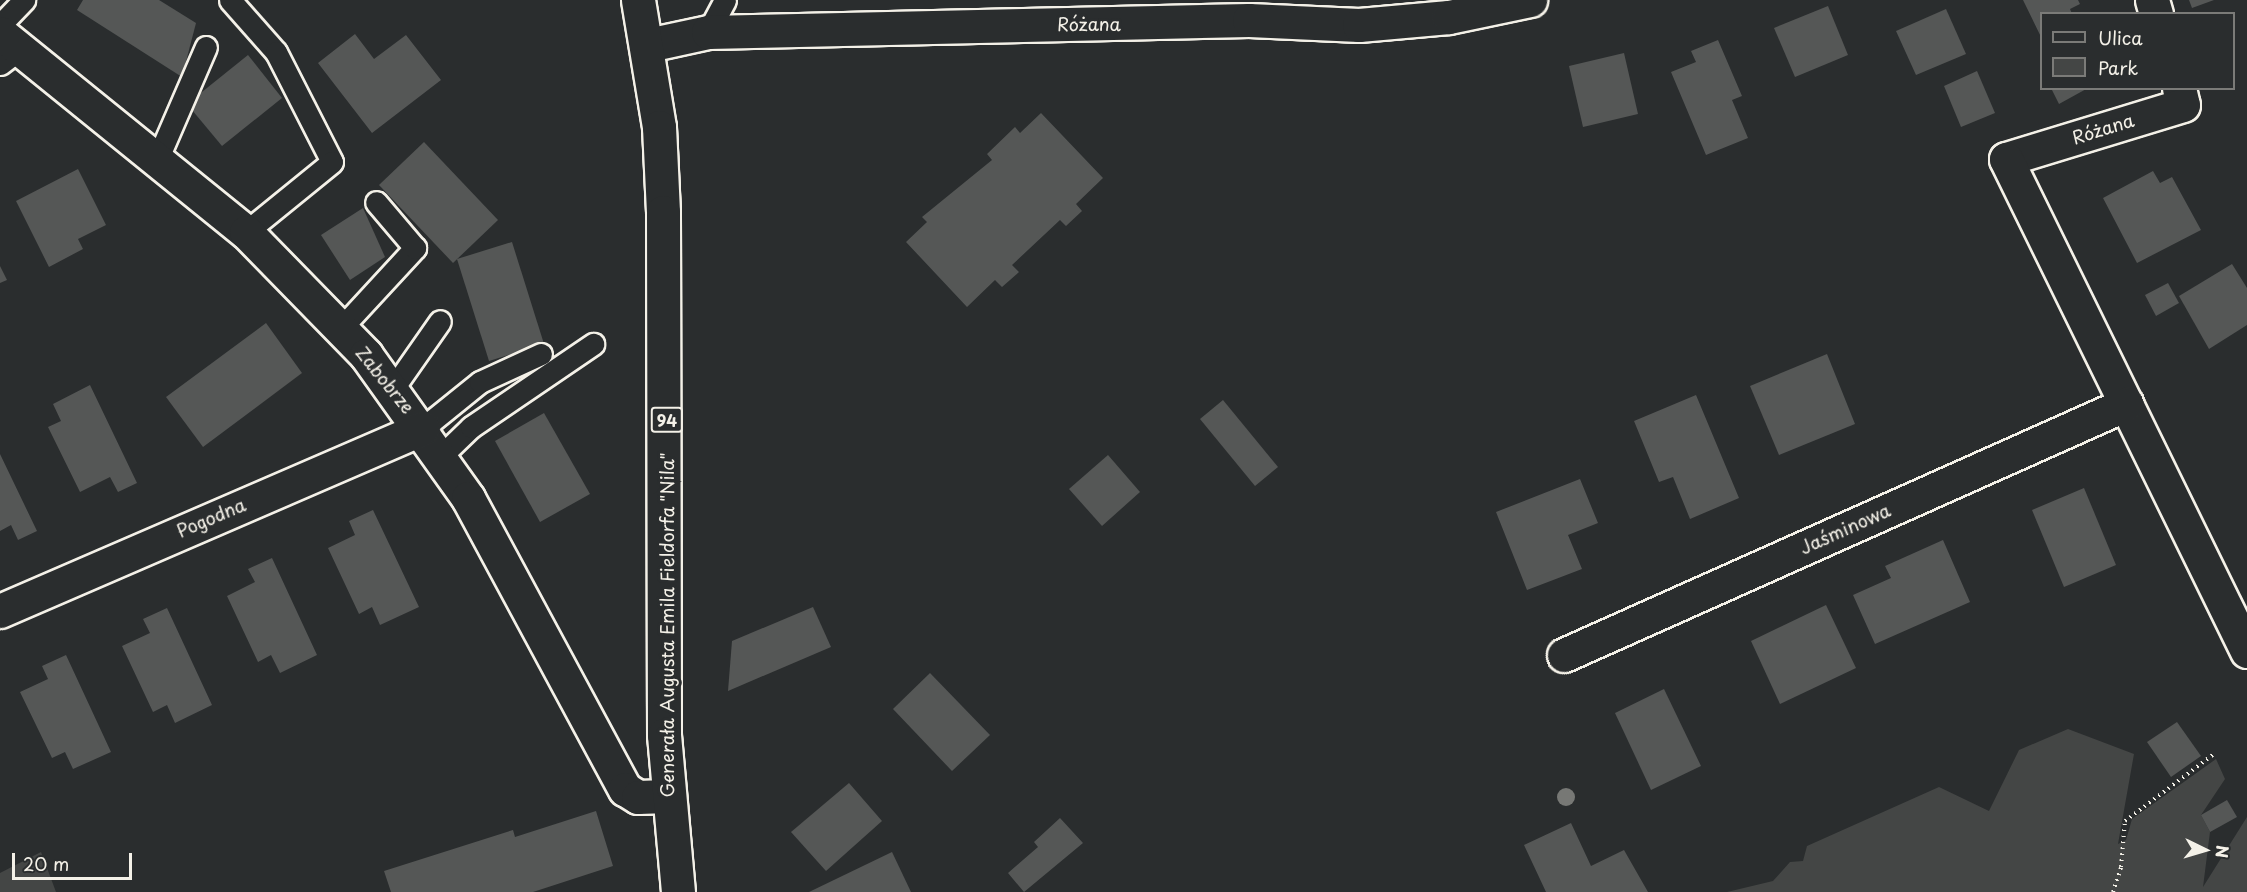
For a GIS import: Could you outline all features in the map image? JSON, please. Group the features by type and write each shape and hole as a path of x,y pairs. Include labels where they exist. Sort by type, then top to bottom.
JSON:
{"street":[{"name":"Generała Augusta Emila Fieldorfa \"Nila\"","path":"638,0 648,45 659,127 667,373 667,796 678,892"},
{"name":"Różana","path":"648,45 708,32 1258,10 1382,23 1530,0"},
{"name":"Zabobrze","path":"5,43 246,232 342,327 394,387 442,455 625,789 638,797 667,796"},
{"name":"Różana","path":"2126,404 2006,159 2183,105 2179,90"},
{"path":"2126,404 2247,651"},
{"name":"Jaśminowa","path":"1564,655 2126,404"},
{"name":"Pogodna","path":"0,611 423,428"}],"lane":[{"path":"5,43 24,0"},
{"path":"230,0 276,52 332,162 246,232"},
{"path":"708,32 725,0"},
{"path":"157,160 206,47"},
{"path":"342,327 415,248 376,202"},
{"path":"394,387 440,321"},
{"path":"442,455 471,427 593,345"},
{"path":"423,428 480,382 541,354"}],"path":[{"path":"2113,892 2121,867 2125,821 2214,754"}],"green space":[{"path":"2068,729 2134,754 2118,844 2126,840 2132,819 2216,759 2225,779 2201,815 2210,832 2203,887 2247,817 2247,892 1727,892 1773,881 1790,862 1803,861 1807,846 1939,787 1989,811 2019,750"},
{"path":"41,852 56,892 0,892 0,873"}],"building":[{"path":"83,0 159,0 196,23 182,77 77,10"},
{"path":"2023,0 2078,0 2080,4 2070,9 2071,12 2040,12 2040,35"},
{"path":"2189,0 2214,0 2192,8"},
{"path":"1828,6 1848,55 1795,77 1774,28"},
{"path":"1946,9 1966,54 1916,75 1896,31"},
{"path":"355,34 374,59 406,35 441,80 372,133 318,63"},
{"path":"1718,40 1742,96 1732,100 1748,138 1706,155 1671,72 1696,62 1691,51"},
{"path":"1624,53 1638,114 1583,127 1569,66"},
{"path":"248,55 282,98 222,146 187,104"},
{"path":"1977,71 1995,113 1961,127 1944,86"},
{"path":"2052,90 2084,90 2059,104"},
{"path":"1041,113 1103,178 1076,204 1082,211 1066,226 1060,220 1012,265 1019,272 1002,287 995,280 967,307 906,242 927,222 922,217 992,160 987,154 1015,127 1020,133"},
{"path":"424,142 498,220 453,263 379,185"},
{"path":"78,169 106,225 78,239 83,249 49,267 16,201"},
{"path":"2153,171 2160,183 2172,177 2201,230 2137,263 2103,198"},
{"path":"363,208 385,257 350,280 321,235"},
{"path":"512,242 544,344 489,361 457,259"},
{"path":"2232,264 2247,288 2247,325 2209,349 2179,296"},
{"path":"0,266 7,280 0,283"},
{"path":"2168,283 2179,303 2156,316 2145,295"},
{"path":"266,323 302,373 203,447 166,397"},
{"path":"1827,354 1855,424 1779,455 1750,386"},
{"path":"90,385 137,483 118,492 110,477 80,492 48,427 61,421 53,404"},
{"path":"1696,395 1739,498 1690,519 1673,477 1659,482 1634,421"},
{"path":"1223,400 1278,467 1255,486 1200,419"},
{"path":"544,413 590,494 540,522 495,441"},
{"path":"0,454 37,531 18,540 11,525 0,531"},
{"path":"1108,455 1140,492 1102,526 1069,489"},
{"path":"1580,479 1598,523 1568,535 1582,569 1527,590 1496,512"},
{"path":"2084,488 2116,565 2064,587 2032,510"},
{"path":"373,510 419,607 380,625 372,607 359,614 328,548 355,535 349,521"},
{"path":"1943,540 1970,602 1875,644 1853,595 1891,578 1885,566"},
{"path":"272,558 317,655 280,673 271,655 258,662 227,596 255,582 248,569"},
{"path":"1826,605 1856,668 1780,704 1751,641"},
{"path":"813,607 831,647 728,691 732,641"},
{"path":"167,608 212,705 175,723 167,705 153,712 122,646 150,633 143,619"},
{"path":"66,655 111,752 73,769 65,752 52,758 20,692 48,679 42,666"},
{"path":"930,673 990,735 952,771 893,709"},
{"path":"1664,689 1701,766 1651,790 1615,713"},
{"path":"2177,722 2201,756 2171,777 2147,742"},
{"path":"849,783 882,821 826,871 791,832"},
{"path":"2227,800 2237,817 2210,832 2201,815"},
{"path":"596,811 613,866 533,892 391,892 384,871 513,830 515,837"},
{"path":"1060,818 1083,843 1024,892 1008,873 1038,847 1034,842"},
{"path":"1571,823 1591,866 1624,850 1648,892 1546,892 1524,845"},
{"path":"892,852 911,892 809,892"}]}
